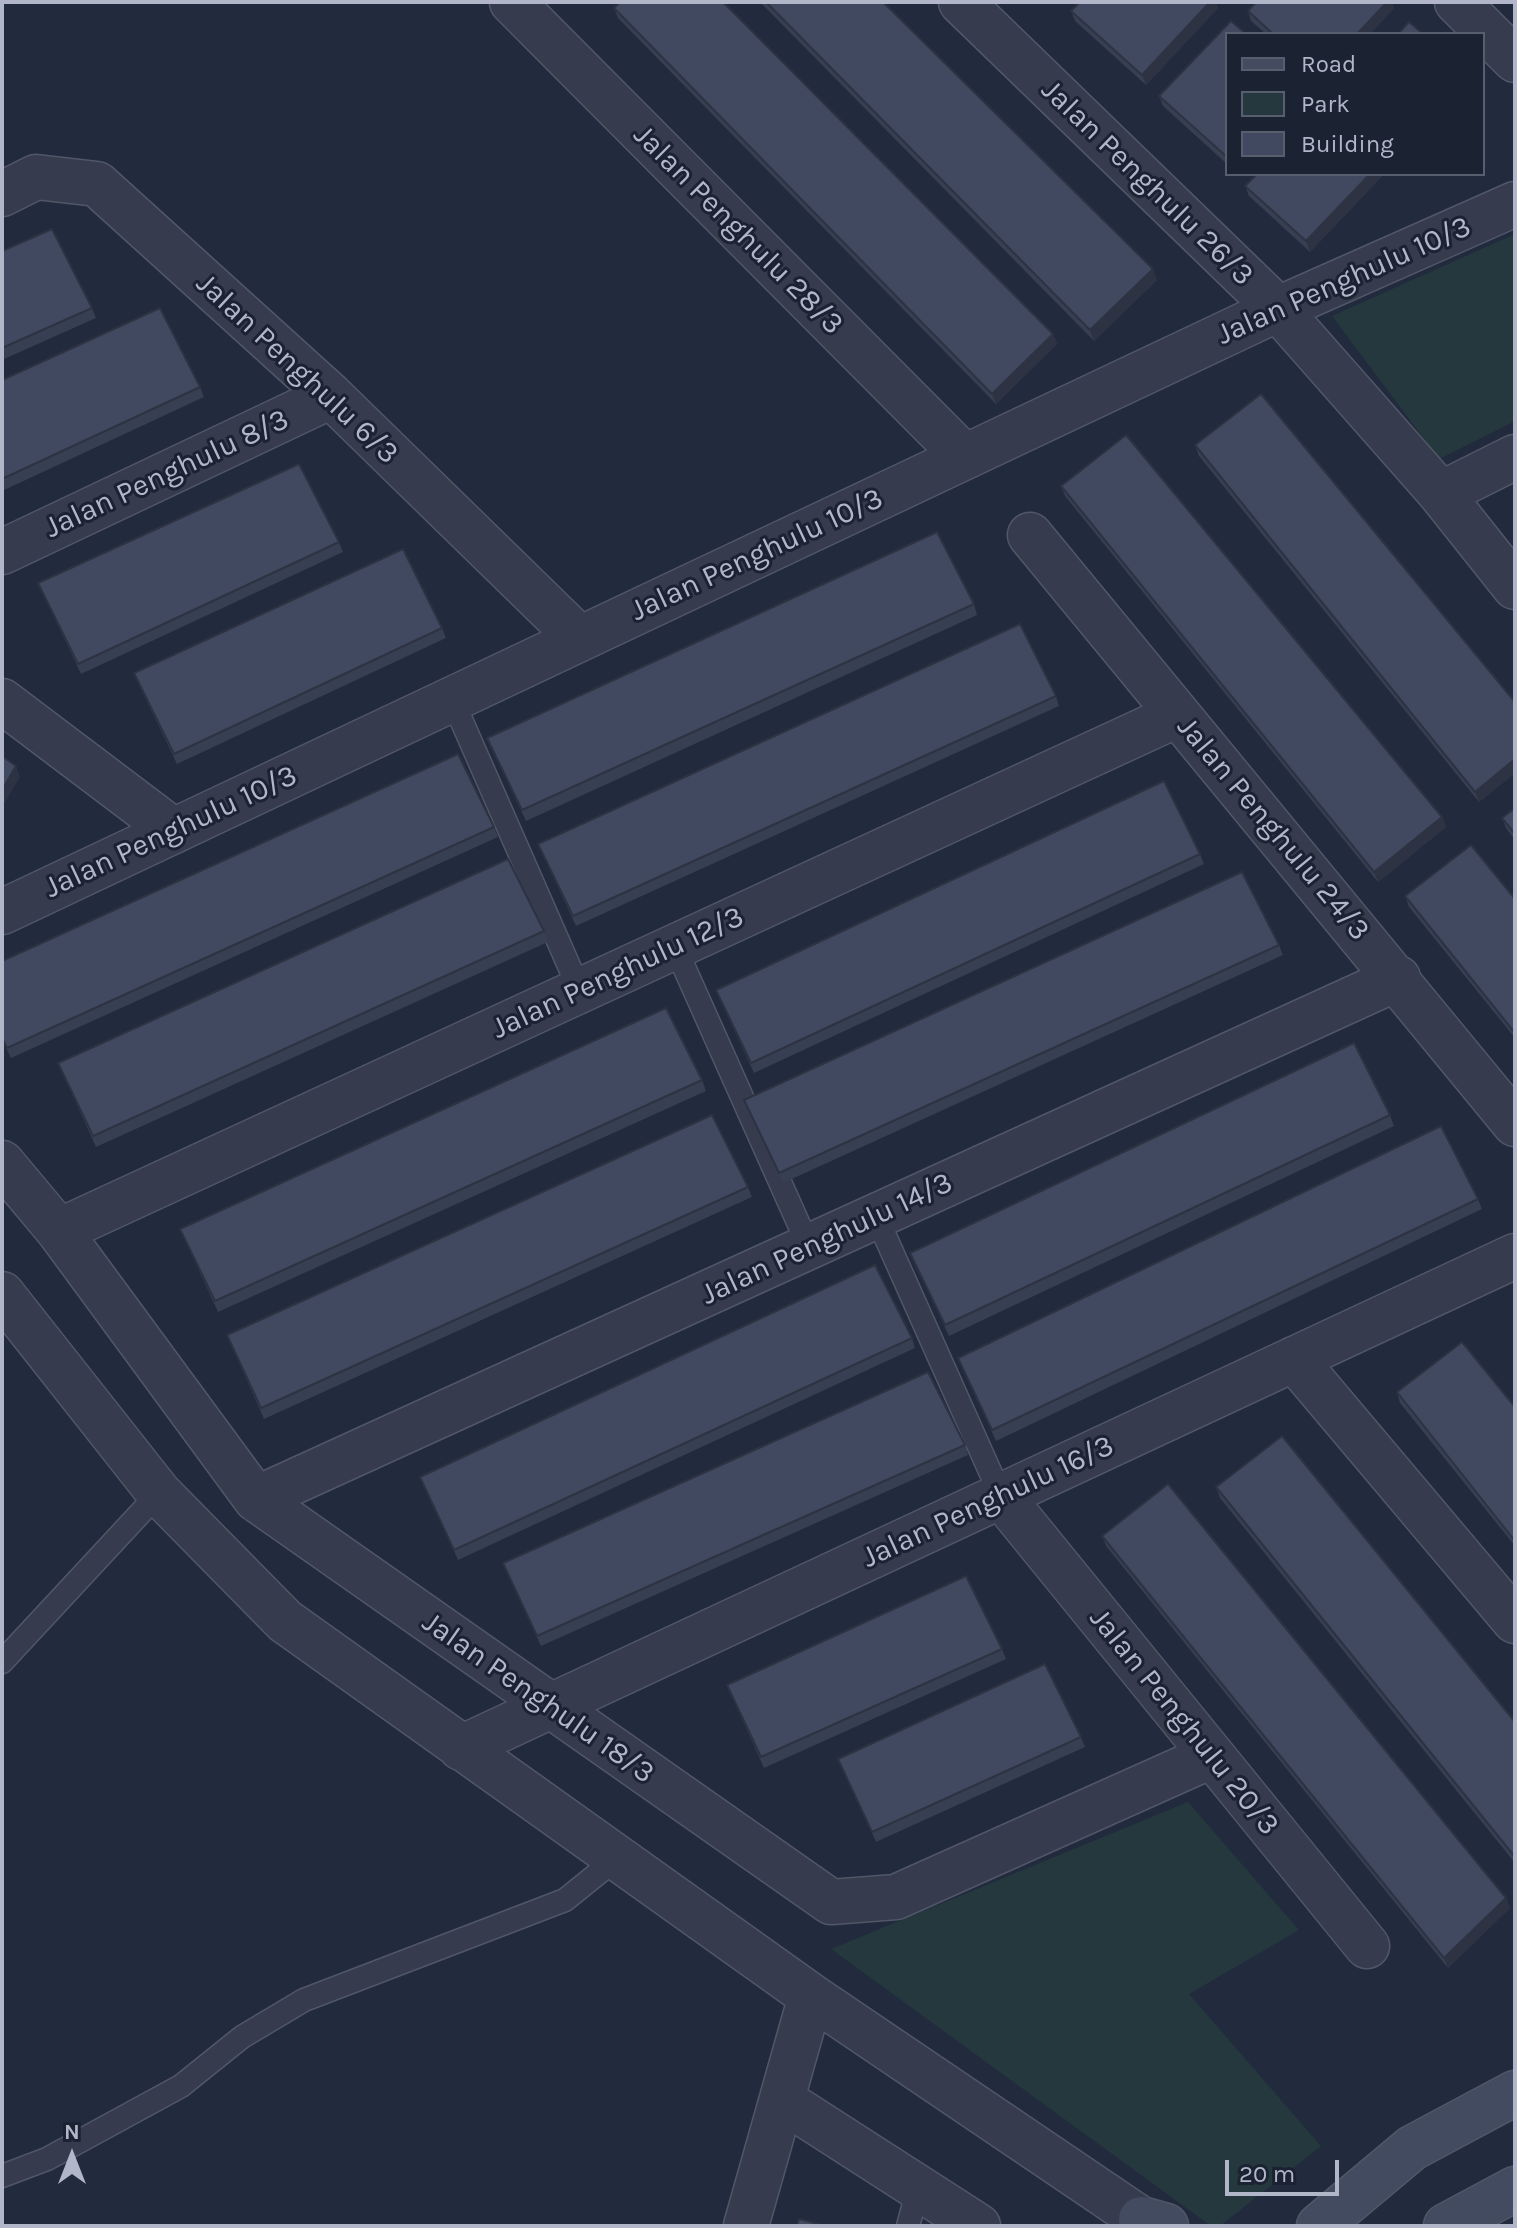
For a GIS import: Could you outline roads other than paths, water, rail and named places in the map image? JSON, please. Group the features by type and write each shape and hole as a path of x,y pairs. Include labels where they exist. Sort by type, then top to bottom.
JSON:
{"main road":[{"path":"1319,2226 1412,2148 1515,2093"},
{"path":"1446,2226 1515,2189"}],"street":[{"name":"Jalan Penghulu 26/3","path":"961,2 1278,309 1441,494 1515,587"},
{"path":"1457,2 1515,60"},
{"name":"Jalan Penghulu 28/3","path":"523,6 965,457"},
{"name":"Jalan Penghulu 6/3","path":"2,194 36,177 97,184 331,396 573,632"},
{"name":"Jalan Penghulu 10/3","path":"2,912 162,821 452,699 573,632 965,457 1278,309 1515,204"},
{"name":"Jalan Penghulu 8/3","path":"2,552 331,396"},
{"path":"1441,494 1515,457"},
{"name":"Jalan Penghulu 24/3","path":"1030,535 1398,978 1515,1124"},
{"path":"2,701 162,821"},
{"name":"Jalan Penghulu 12/3","path":"59,1231 1177,715"},
{"name":"Jalan Penghulu 14/3","path":"256,1499 1398,978"},
{"name":"Jalan Penghulu 18/3","path":"2,1163 59,1231 256,1499 831,1902 896,1897 1211,1756"},
{"name":"Jalan Penghulu 16/3","path":"461,1748 1515,1256"},
{"path":"2,1294 159,1493 285,1621 811,1996 1150,2224"},
{"path":"1294,1359 1515,1621"},
{"name":"Jalan Penghulu 20/3","path":"1001,1496 1367,1946"},
{"path":"746,2226 811,1996"},
{"path":"782,2100 914,2206 978,2226"}],"lane":[{"path":"452,699 580,991"},
{"path":"675,947 809,1247"},
{"path":"876,1216 1001,1496"},
{"path":"2,1662 159,1493"},
{"path":"2,2176 47,2159 181,2086 242,2037 304,2000 565,1900 617,1858"}]}
